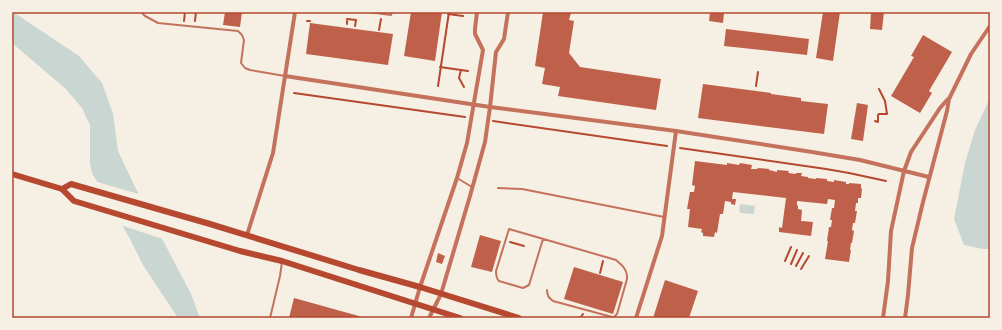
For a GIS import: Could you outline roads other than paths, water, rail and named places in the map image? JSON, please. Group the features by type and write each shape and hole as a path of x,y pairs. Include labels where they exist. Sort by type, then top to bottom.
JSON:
{"main road":[{"path":"12,174 62,189 74,201 240,251 282,261 460,318"},
{"path":"62,189 71,184 210,224 519,318"}],"street":[{"path":"247,236 273,153 295,12"},
{"path":"411,318 467,143 483,50 475,34 477,12"},
{"path":"430,318 441,294 473,188 485,142 496,52 504,39 508,12"},
{"path":"905,318 912,248 949,99 971,54 990,26"},
{"path":"285,76 490,107 676,131 860,160 929,177"},
{"path":"883,318 888,281 891,231 904,171 911,152 940,108 949,99"},
{"path":"636,318 662,236 676,131"}],"lane":[{"path":"141,12 158,23 238,31 244,40 241,63 245,68 285,76"},
{"path":"369,12 391,15 392,12"},
{"path":"457,178 473,188"},
{"path":"498,188 522,189 665,217"},
{"path":"543,239 529,285 523,288 497,279 496,271 509,229 616,260 626,271 627,279 617,314 614,317 553,301 549,298 547,290"},
{"path":"270,318 282,261"}]}
